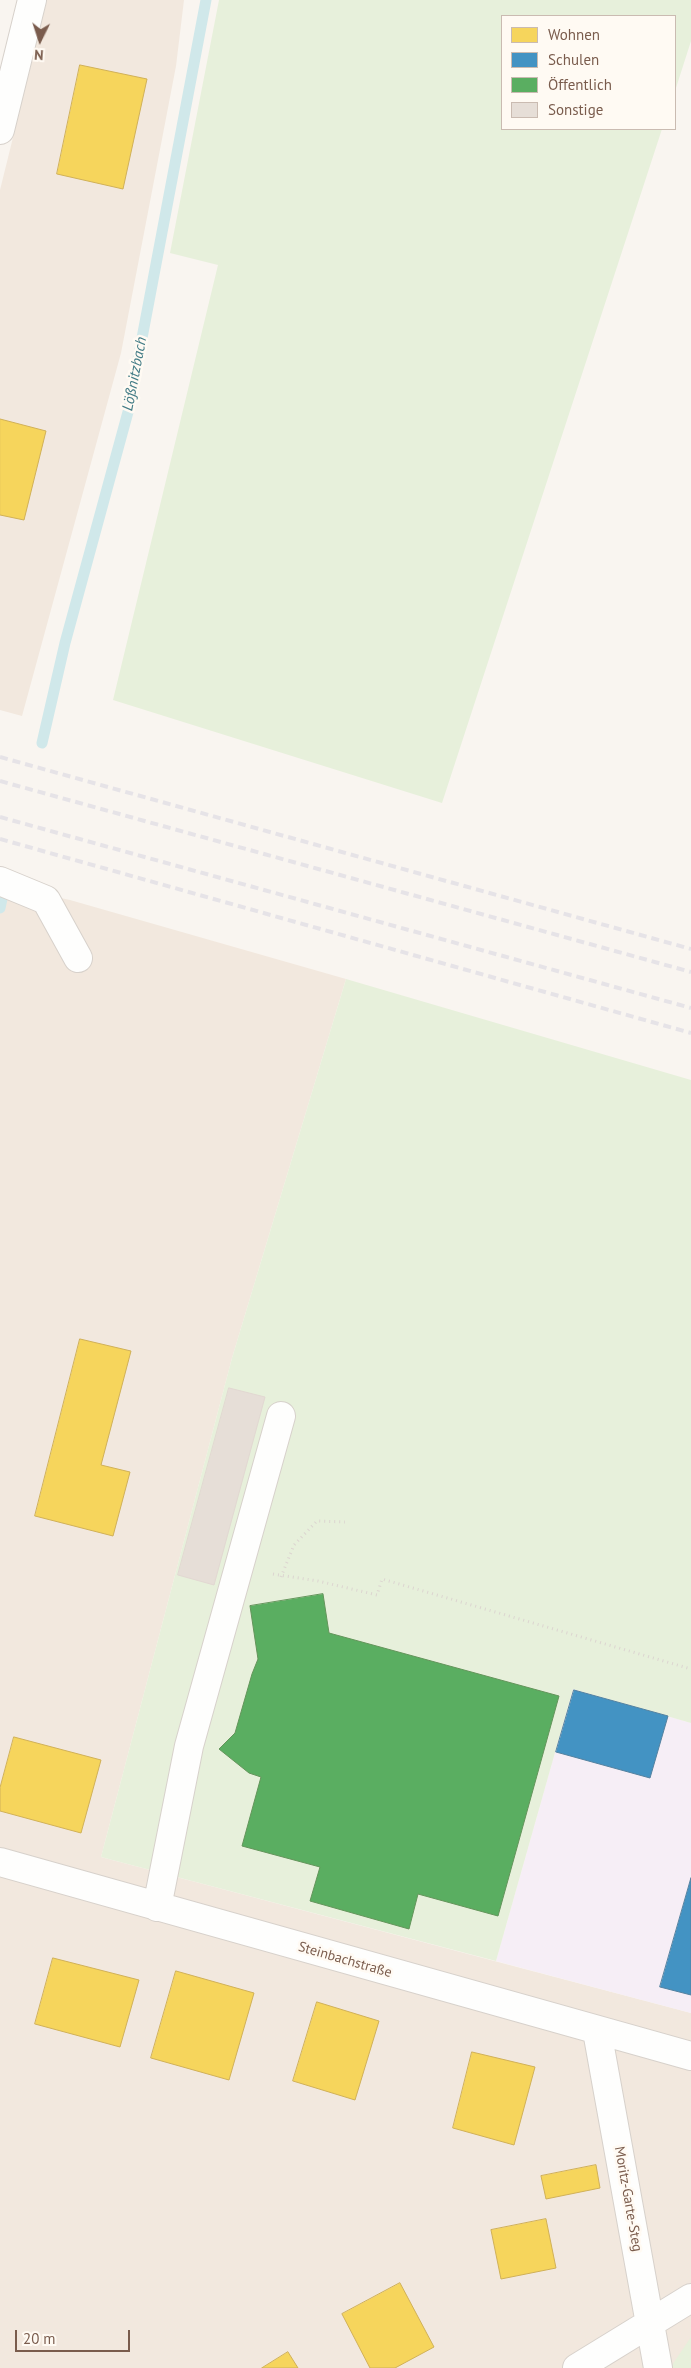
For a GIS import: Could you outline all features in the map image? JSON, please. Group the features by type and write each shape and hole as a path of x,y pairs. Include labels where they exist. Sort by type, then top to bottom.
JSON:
{"street":[{"path":"0,130 32,0"},
{"path":"0,881 46,900 78,958"},
{"path":"157,1907 189,1746 281,1416"},
{"name":"Steinbachstraße","path":"0,1862 691,2056"},
{"name":"Moritz-Garte-Steg","path":"597,2031 658,2368"},
{"path":"578,2368 691,2298"}],"path":[{"path":"282,1577 294,1545 317,1521 345,1522"},
{"path":"241,1564 282,1577 318,1581 377,1595 382,1579 691,1669"}],"shaded area":[{"path":"47,0 184,0 176,66 121,353 22,716 0,710 0,190"},
{"path":"0,885 70,900 346,979 232,1358 101,1857 691,2013 691,2368 0,2368"},
{"path":"573,1689 691,1723 691,2013 496,1961"}],"green space":[{"path":"219,0 691,0 691,41 676,88 676,15 501,15 501,130 662,130 442,803 113,700 218,265 170,253"},
{"path":"346,979 691,1080 691,1723 573,1689 496,1961 101,1857 232,1358"},
{"path":"691,2337 691,2368 672,2368 672,2365"}],"building: Wohnen":[{"path":"80,65 147,79 123,189 57,174"},
{"path":"0,419 46,431 24,520 0,515"},
{"path":"80,1339 131,1351 101,1465 130,1472 113,1536 35,1516"},
{"path":"14,1737 101,1760 81,1833 0,1811 0,1788"},
{"path":"53,1958 139,1980 120,2047 35,2024"},
{"path":"176,1971 254,1993 229,2080 151,2058"},
{"path":"317,2002 379,2021 355,2100 293,2081"},
{"path":"472,2052 535,2067 514,2145 453,2128"},
{"path":"596,2165 600,2188 546,2199 541,2176"},
{"path":"546,2219 556,2268 501,2279 491,2230"},
{"path":"400,2283 434,2347 395,2368 370,2368 342,2314"},
{"path":"288,2352 298,2368 262,2368"}],"building: Schulen":[{"path":"574,1690 668,1716 650,1778 556,1752"},
{"path":"691,1878 691,1995 660,1987"}],"building: Öffentlich":[{"path":"323,1594 329,1633 559,1696 498,1916 418,1894 409,1929 310,1901 320,1867 242,1846 261,1777 249,1773 219,1749 235,1733 258,1659 250,1606"}],"building: Sonstige":[{"path":"229,1388 265,1397 214,1585 178,1575"}],"waterway":[{"name":"Lößnitzbach","path":"42,743 65,643 128,412 206,0"},
{"name":"Lößnitzbach","path":"0,908 3,894"}],"railway":[{"path":"0,757 691,949"},
{"path":"0,781 691,972"},
{"path":"0,817 691,1008"},
{"path":"0,839 691,1033"}]}
